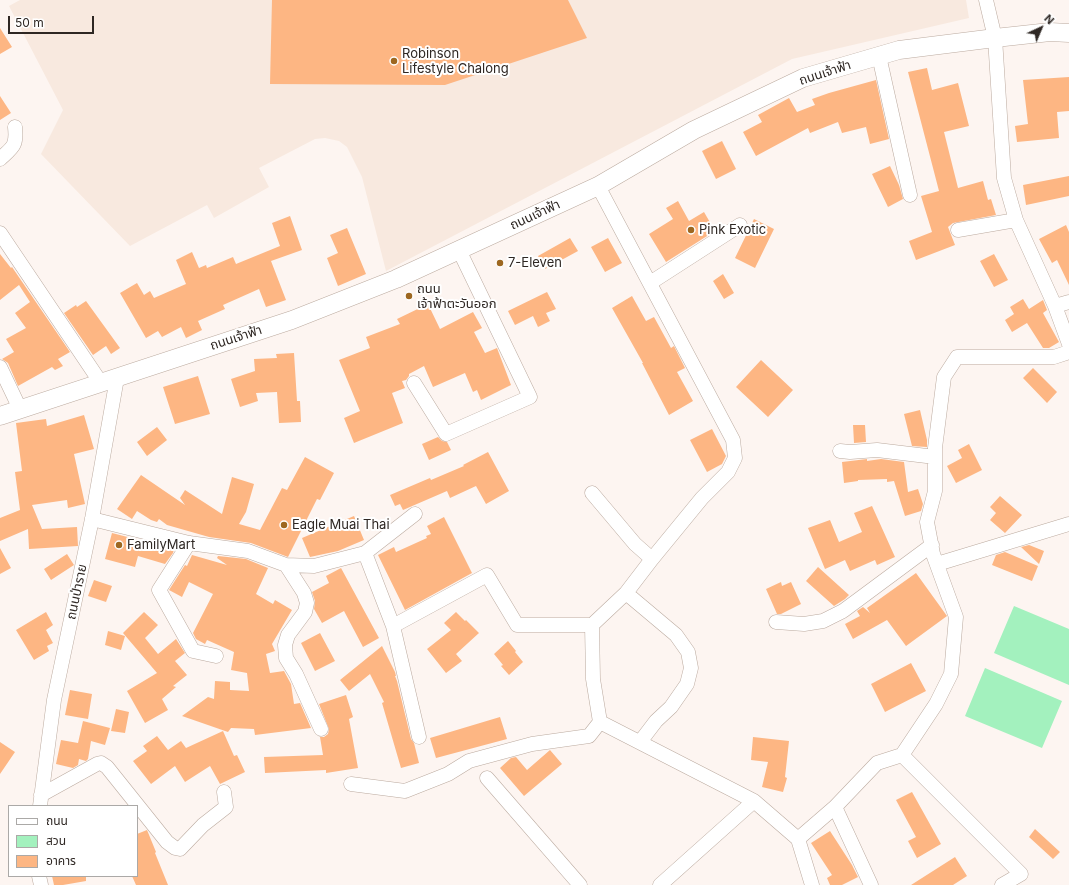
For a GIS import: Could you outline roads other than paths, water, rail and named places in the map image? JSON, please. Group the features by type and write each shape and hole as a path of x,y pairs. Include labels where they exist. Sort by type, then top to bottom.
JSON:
{"main road":[{"name":"ถนนเจ้าฟ้า","path":"0,416 292,320 396,279 598,186 694,130 803,78 899,50 1050,32 1069,33"}],"street":[{"path":"986,0 995,38 1004,178 1016,220 1055,306 1069,344"},
{"path":"880,56 910,195"},
{"path":"0,159 15,143 15,127"},
{"path":"393,626 488,576 517,625 592,625 626,593 702,498 728,472 735,458 733,440 598,186"},
{"path":"958,230 1016,220"},
{"path":"650,283 740,225"},
{"path":"0,233 100,383"},
{"path":"414,383 446,434 530,397 459,250"},
{"path":"1055,306 1069,302"},
{"path":"798,839 835,807 877,763 902,755 936,704 951,674 956,617 937,564 927,522 935,491 935,456 944,377 957,357 1054,357 1069,352"},
{"path":"0,367 20,410"},
{"name":"ถนนป่าราย","path":"40,800 54,700 92,519 117,378"},
{"path":"840,451 877,450 935,456"},
{"path":"592,492 635,544 652,559"},
{"path":"92,519 189,543 248,551 286,565 314,566 365,553 415,514"},
{"path":"937,564 1069,524"},
{"path":"189,543 159,590 193,651 216,656"},
{"path":"776,622 804,624 823,621 843,611 932,545"},
{"path":"365,553 393,626 419,737"},
{"path":"286,565 302,589 307,603 305,612 288,636 284,645 286,658 296,674 321,729"},
{"path":"626,593 676,635 688,652 691,668 687,684 671,707 656,721 640,742"},
{"path":"350,784 404,791 448,774 469,761 532,744 589,736 600,722 593,679 592,625"},
{"path":"600,722 754,801 798,839 812,885"},
{"path":"902,755 1021,874 1002,885"},
{"path":"40,800 97,764 101,763 107,768 137,805"},
{"path":"487,778 580,885"},
{"path":"138,806 167,842 175,848 180,849 203,825 226,807 224,792"},
{"path":"660,885 754,801"},
{"path":"835,807 871,885"}],"place":[{"name":"Robinson Lifestyle Chalong","path":"394,61"},
{"name":"Pink Exotic","path":"691,230"},
{"name":"7-Eleven","path":"500,263"},
{"name":"ถนน เจ้าฟ้าตะวันออก","path":"409,296"},
{"name":"Eagle Muai Thai","path":"284,525"},
{"name":"FamilyMart","path":"119,545"}]}
